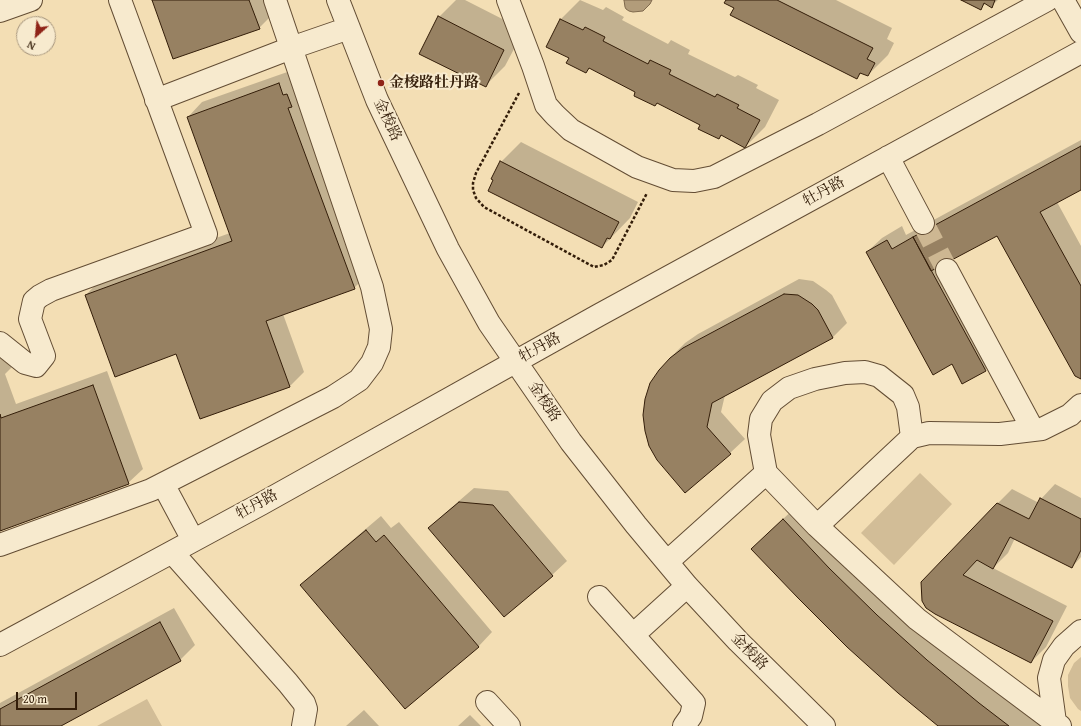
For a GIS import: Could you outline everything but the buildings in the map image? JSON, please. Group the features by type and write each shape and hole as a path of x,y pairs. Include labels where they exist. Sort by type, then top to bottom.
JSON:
{"street":[{"path":"0,11 31,0"},
{"path":"0,343 25,363 36,366 44,356 30,319 34,302 40,296 51,290 206,234 120,0"},
{"path":"0,545 151,490 332,397 359,380 372,363 379,348 381,329 372,287 275,0"},
{"name":"金梭路","path":"338,0 377,100 448,249 489,323 571,442 636,525 687,586 749,652 824,726"},
{"path":"508,0 546,105 555,115 571,130 637,167 673,180 694,181 714,177 818,124 1047,0"},
{"path":"1063,0 1081,32"},
{"path":"156,100 291,48 349,28"},
{"name":"牡丹路","path":"0,645 1081,52"},
{"path":"888,158 923,223"},
{"path":"947,270 1033,430"},
{"path":"912,437 908,407 902,395 879,376 866,372 845,373 815,379 789,388 772,401 761,419 759,435 766,473 817,526 917,618 1057,724"},
{"path":"817,526 912,437 929,433 1000,434 1042,429 1070,415 1081,405"},
{"path":"667,562 766,473"},
{"path":"162,484 193,540"},
{"path":"172,552 304,703 306,709 303,726"},
{"path":"633,635 687,586"},
{"path":"599,597 694,703 691,716 684,726"},
{"path":"1057,724 1049,678 1054,660 1064,646 1081,631"},
{"path":"487,702 509,726"}],"path":[{"path":"533,66 476,173 473,183 474,190 476,198 484,207 594,267 612,260 656,174"}],"shaded area":[{"path":"624,0 652,0 643,11 633,12 626,9"},
{"path":"920,473 952,504 894,565 861,533"},
{"path":"1081,657 1081,711 1070,698 1068,675 1074,663"},
{"path":"147,699 162,726 97,726"}],"tunnel":[{"path":"923,223 947,270"}],"place":[{"name":"金梭路牡丹路","path":"381,83"}]}
